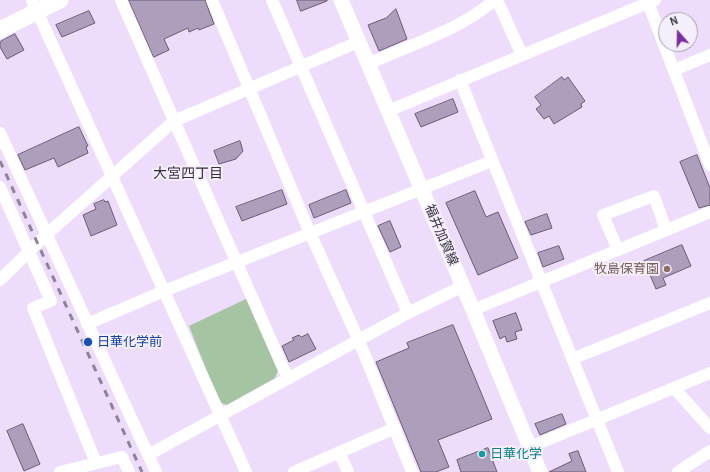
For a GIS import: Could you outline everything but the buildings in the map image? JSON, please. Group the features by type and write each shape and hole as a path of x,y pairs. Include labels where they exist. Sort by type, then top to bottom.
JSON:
{"highway":[{"path":"0,30 35,6 60,0"}],"main road":[{"name":"福井加賀線","path":"344,1 358,42 422,189 540,472"}],"street":[{"path":"121,0 288,379"},
{"path":"212,0 310,233 359,341 412,472"},
{"path":"272,0 408,313"},
{"path":"368,64 458,24 482,11 494,0"},
{"path":"497,0 522,55"},
{"path":"388,110 650,1 674,70 705,135 710,165"},
{"path":"35,6 246,472"},
{"path":"0,280 46,235 174,121 358,42"},
{"path":"674,70 710,55"},
{"path":"460,80 618,472"},
{"path":"0,133 156,472"},
{"path":"87,324 236,262 492,161"},
{"path":"0,188 51,301 33,308 96,463"},
{"path":"618,250 603,216 654,196 666,230"},
{"path":"473,310 710,212"},
{"path":"148,455 408,313 463,286"},
{"path":"572,359 710,303"},
{"path":"530,447 710,373"},
{"path":"674,388 710,428"},
{"path":"294,472 395,428"},
{"path":"678,472 710,451"},
{"path":"339,452 348,472"},
{"path":"60,472 122,457 129,472"}],"green space":[{"path":"248,298 279,368 275,378 227,405 219,402 189,326"}],"railway":[{"path":"0,161 142,472"}],"place":[{"name":"牧島保育園","path":"667,269"},
{"name":"日華化学前","path":"88,342"},
{"name":"日華化学","path":"482,454"}],"district":[{"name":"大宮四丁目","path":"188,174"}]}
